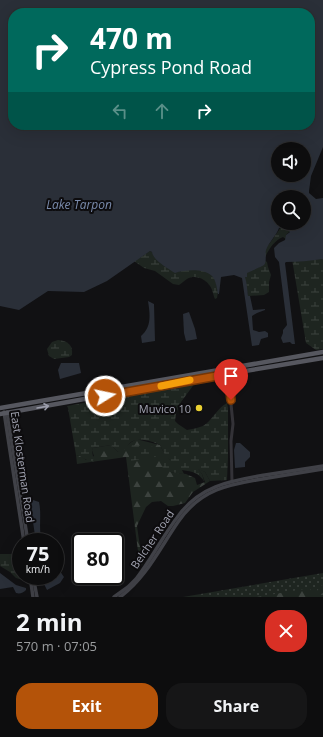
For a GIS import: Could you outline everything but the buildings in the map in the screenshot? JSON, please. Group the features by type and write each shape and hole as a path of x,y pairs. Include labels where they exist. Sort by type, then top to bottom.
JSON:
{"highway":[{"path":"283,365 288,361 323,352"},
{"path":"3,407 314,354"},
{"path":"4,414 323,358"},
{"path":"263,368 279,363 282,359"},
{"path":"228,374 234,370 251,364"},
{"path":"197,379 234,367"},
{"path":"178,383 180,380 201,373"},
{"path":"157,387 172,381 176,377"},
{"path":"120,393 123,389 140,383"},
{"path":"76,401 81,397 113,392 117,388"}],"main road":[{"name":"East Klosterman Road","path":"3,407 23,533"},
{"name":"East Klosterman Road","path":"4,414 26,533"},
{"name":"Belcher Road","path":"114,597 130,585 140,574 184,508 208,490 232,482 323,466"},
{"name":"Belcher Road","path":"120,597 144,574 177,522 190,508 211,492 232,482 323,469"},
{"path":"31,585 33,597"},
{"path":"35,585 37,597"}],"street":[{"path":"228,374 233,424 231,441 232,482"}],"green space":[{"path":"279,230 290,231 286,235 286,239 283,237 274,243 264,260 267,262 271,275 269,292 264,295 248,296 243,273 270,243"},
{"path":"150,251 182,268 214,272 218,292 217,298 215,299 212,289 203,279 193,277 187,279 179,285 173,284 155,271 144,268 134,261"},
{"path":"292,259 323,260 323,349 316,350 306,343"},
{"path":"58,340 65,341 71,346 72,355 69,357 54,359 49,356 47,349 52,342"},
{"path":"195,383 181,402 175,421 187,430 201,427 209,421 223,405 227,403 227,480 210,481 205,472 198,469 202,474 204,481 197,474 192,472 182,470 184,474 170,472 162,467 162,462 170,460 166,457 160,445 146,440 131,442 124,449 118,452 111,445 93,448 93,461 89,461 76,455 67,406"},
{"path":"135,440 160,445 170,460 170,472 186,474 195,478 197,485 205,482 202,474 197,468 205,472 210,481 193,492 185,503 168,506 161,501 152,502 146,507 137,526 140,547 144,554 145,561 140,567 126,457 77,464 76,455 81,456 86,460 94,456 92,450 93,448 111,445 118,452"},
{"path":"132,445 154,447 161,456 130,461 128,460"},
{"path":"0,554 12,554 12,574 0,566"},
{"path":"323,573 323,597 183,597 311,575"},
{"path":"323,585 323,593 316,597 257,597 310,588 312,593 318,590 319,586"}],"water":[{"name":"Lake Tarpon","path":"0,0 323,0 323,147 311,176 311,142 271,142 271,182 310,182 309,190 271,190 271,230 278,230 267,247 264,265 247,273 247,277 245,277 248,296 250,296 253,310 265,309 252,316 253,330 259,332 265,331 268,333 268,337 261,339 259,345 252,346 242,278 234,275 221,277 218,294 214,280 208,273 194,270 175,273 158,261 150,251 107,281 84,292 48,291 19,310 0,306"},
{"name":"Lake Tarpon","path":"311,195 316,199 323,198 323,260 285,263 295,344 290,342 283,343 281,338 283,330 287,325 279,262 275,257 274,248 285,240 286,235 290,232 288,230 311,230"},
{"path":"148,301 154,304 155,341 142,343 141,336 149,324"},
{"path":"189,312 197,339 186,341 183,314"},
{"path":"61,363 79,363 81,373 60,379 58,370"},
{"path":"236,443 240,443 250,452 250,457 245,462 245,467 235,468 234,450"},
{"path":"33,500 39,502 40,533 35,533 30,502"},
{"path":"0,573 12,582 12,585 26,588 26,590 23,593 16,593 13,587 0,589"},
{"path":"44,585 56,585 47,590"}],"slow traffic":[{"path":"161,386 190,380"}],"place":[{"name":"Muvico 10","path":"199,408"}],"route":[{"path":"105,396 228,374 231,400"}]}
